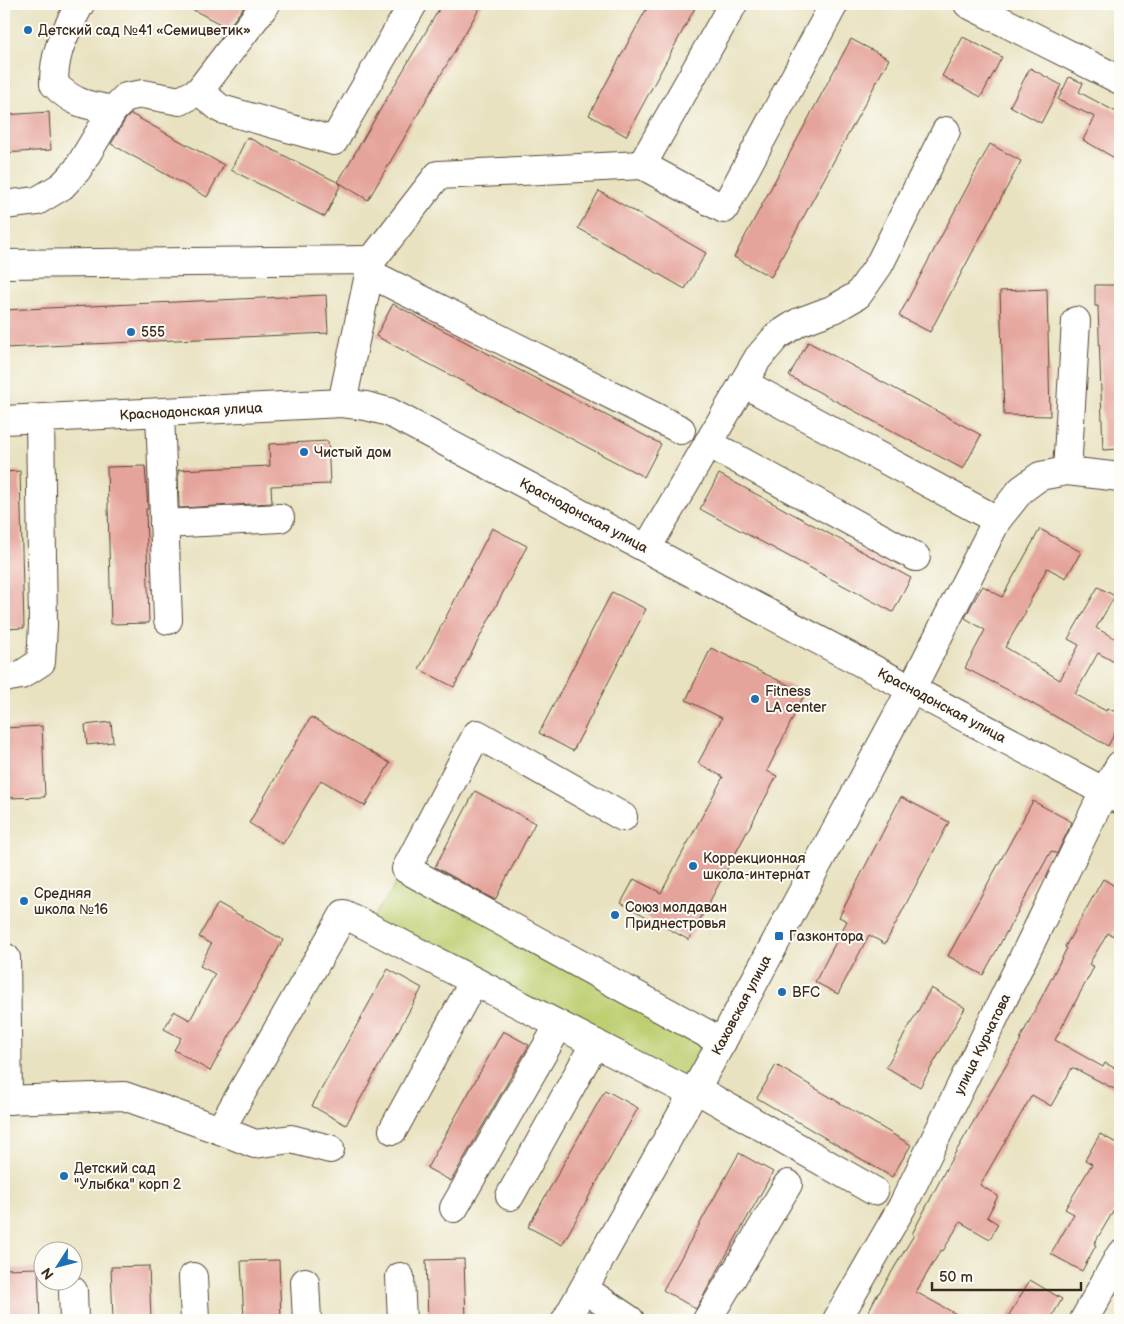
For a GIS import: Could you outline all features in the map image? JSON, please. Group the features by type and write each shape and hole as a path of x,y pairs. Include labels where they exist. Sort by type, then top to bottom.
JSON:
{"street":[{"path":"80,4 57,52 54,84 64,94 82,104 113,110"},
{"path":"4,205 37,201 62,186 78,170 113,110 126,97 143,94 180,101 199,91 266,4"},
{"path":"199,91 221,110 334,141 413,4"},
{"path":"642,165 733,4"},
{"path":"342,403 370,267 438,175 642,165 724,209 834,4"},
{"path":"968,4 1120,80"},
{"path":"647,548 758,358 777,336 799,322 834,309 858,295 879,265 946,131"},
{"path":"4,264 370,267 681,430"},
{"path":"1067,472 1076,321"},
{"path":"743,383 997,520"},
{"name":"Краснодонская улица","path":"4,420 342,403 366,406 389,412 912,688 1112,796"},
{"path":"160,413 168,620"},
{"path":"4,678 21,675 41,662 43,625 40,419"},
{"path":"708,443 916,557"},
{"name":"Каховская улица","path":"566,1320 722,1042 912,688 997,520 1020,490 1040,476 1067,472 1120,476"},
{"path":"164,524 280,518"},
{"path":"623,817 477,734 406,868 722,1042"},
{"name":"улица Курчатова","path":"837,1320 902,1207 1112,796 1120,764"},
{"path":"220,1130 344,914 559,1025 694,1091 874,1191"},
{"path":"4,958 6,958 6,1100 124,1096 255,1144 291,1139 330,1150"},
{"path":"393,1130 474,981"},
{"path":"454,1208 559,1025"},
{"path":"510,1196 595,1043"},
{"path":"707,1320 788,1184"},
{"path":"1084,1320 1120,1255"},
{"path":"193,1277 195,1320"},
{"path":"400,1277 402,1320"},
{"path":"306,1282 307,1320"},
{"path":"584,1289 630,1320"},
{"path":"73,1292 74,1320"}],"green space":[{"path":"406,869 722,1042 693,1094 367,926"}],"building":[{"path":"182,4 246,4 228,28"},
{"path":"442,4 482,4 368,200 338,182"},
{"path":"649,4 697,4 626,136 589,115"},
{"path":"963,37 1002,57 981,97 942,76"},
{"path":"851,39 889,59 771,277 734,257"},
{"path":"1030,68 1061,85 1041,123 1010,106"},
{"path":"1069,77 1083,83 1079,92 1120,114 1120,161 1083,140 1095,117 1058,100"},
{"path":"49,112 51,150 4,153 4,115"},
{"path":"131,114 224,165 207,197 111,144 125,120"},
{"path":"247,137 341,184 325,217 231,170"},
{"path":"990,144 1021,161 930,332 899,316"},
{"path":"599,191 706,253 685,289 578,228"},
{"path":"1095,285 1120,285 1120,449 1103,450 1098,306 1095,306"},
{"path":"1047,289 1050,416 1004,415 1000,291"},
{"path":"326,295 328,333 4,348 4,310"},
{"path":"393,304 661,444 644,477 376,336"},
{"path":"808,342 981,435 963,469 789,376"},
{"path":"328,441 330,484 271,486 272,503 179,508 178,470 270,466 269,444"},
{"path":"145,466 148,509 146,509 149,623 111,624 107,467"},
{"path":"20,471 24,628 4,629 4,472"},
{"path":"719,474 911,578 893,612 700,509"},
{"path":"492,528 527,546 454,687 419,669"},
{"path":"1040,529 1081,552 1066,578 1047,568 1026,612 1005,647 1060,680 1079,645 1068,639 1098,587 1115,596 1096,628 1120,641 1120,665 1098,653 1075,694 1106,711 1107,708 1120,714 1120,723 1108,746 965,668 985,630 965,618 972,604 983,586 1002,597"},
{"path":"612,592 646,609 573,751 539,733"},
{"path":"711,648 805,693 767,771 777,776 689,940 621,903 634,879 661,893 723,777 698,763 722,718 686,700"},
{"path":"311,717 390,763 365,806 321,780 283,844 249,823"},
{"path":"111,722 113,742 87,745 85,725"},
{"path":"42,726 45,797 6,798 4,728"},
{"path":"475,791 535,823 495,900 435,867"},
{"path":"901,797 949,822 885,944 869,935 838,994 815,982 847,921 839,917"},
{"path":"1033,801 1072,822 1057,854 1051,851 983,975 948,956"},
{"path":"1103,879 1120,889 1120,922 1112,936 1108,933 1089,964 1094,967 1055,1040 1103,1067 1105,1063 1120,1071 1120,1092 1072,1068 1051,1106 1032,1095 980,1185 998,1196 987,1217 998,1224 990,1239 960,1222 916,1292 967,1320 864,1320 878,1293 914,1235 912,1234 947,1167 1021,1040 1067,948 1065,947"},
{"path":"218,903 283,940 210,1071 174,1050 181,1038 164,1029 174,1011 190,1020 215,974 200,966 211,944 199,937"},
{"path":"388,969 422,988 346,1125 312,1106"},
{"path":"931,988 965,1008 920,1087 886,1067"},
{"path":"503,1031 529,1045 451,1181 427,1168"},
{"path":"776,1065 911,1145 892,1177 757,1098"},
{"path":"605,1090 638,1108 562,1245 528,1227"},
{"path":"1100,1134 1120,1145 1120,1200 1094,1244 1096,1245 1082,1271 1051,1254 1074,1214 1065,1209 1092,1164 1085,1160"},
{"path":"739,1153 773,1172 696,1309 663,1290"},
{"path":"464,1259 466,1320 428,1320 426,1260"},
{"path":"279,1260 281,1320 244,1320 241,1261"},
{"path":"149,1266 151,1320 113,1320 111,1267"},
{"path":"32,1268 32,1292 39,1292 40,1320 4,1320 4,1269"},
{"path":"1030,1280 1062,1299 1050,1320 1006,1320"}],"place":[{"name":"Детский сад №41 «Семицветик»","path":"28,30"},
{"name":"555","path":"131,332"},
{"name":"Чистый дом","path":"304,452"},
{"name":"Fitness LA center","path":"755,699"},
{"name":"Коррекционная школа-интернат","path":"693,866"},
{"name":"Средняя школа №16","path":"24,901"},
{"name":"Союз молдаван Приднестровья","path":"615,915"},
{"name":"Газконтора","path":"779,936"},
{"name":"BFC","path":"782,992"},
{"name":"Детский сад \"Улыбка\" корп 2","path":"64,1176"}]}
